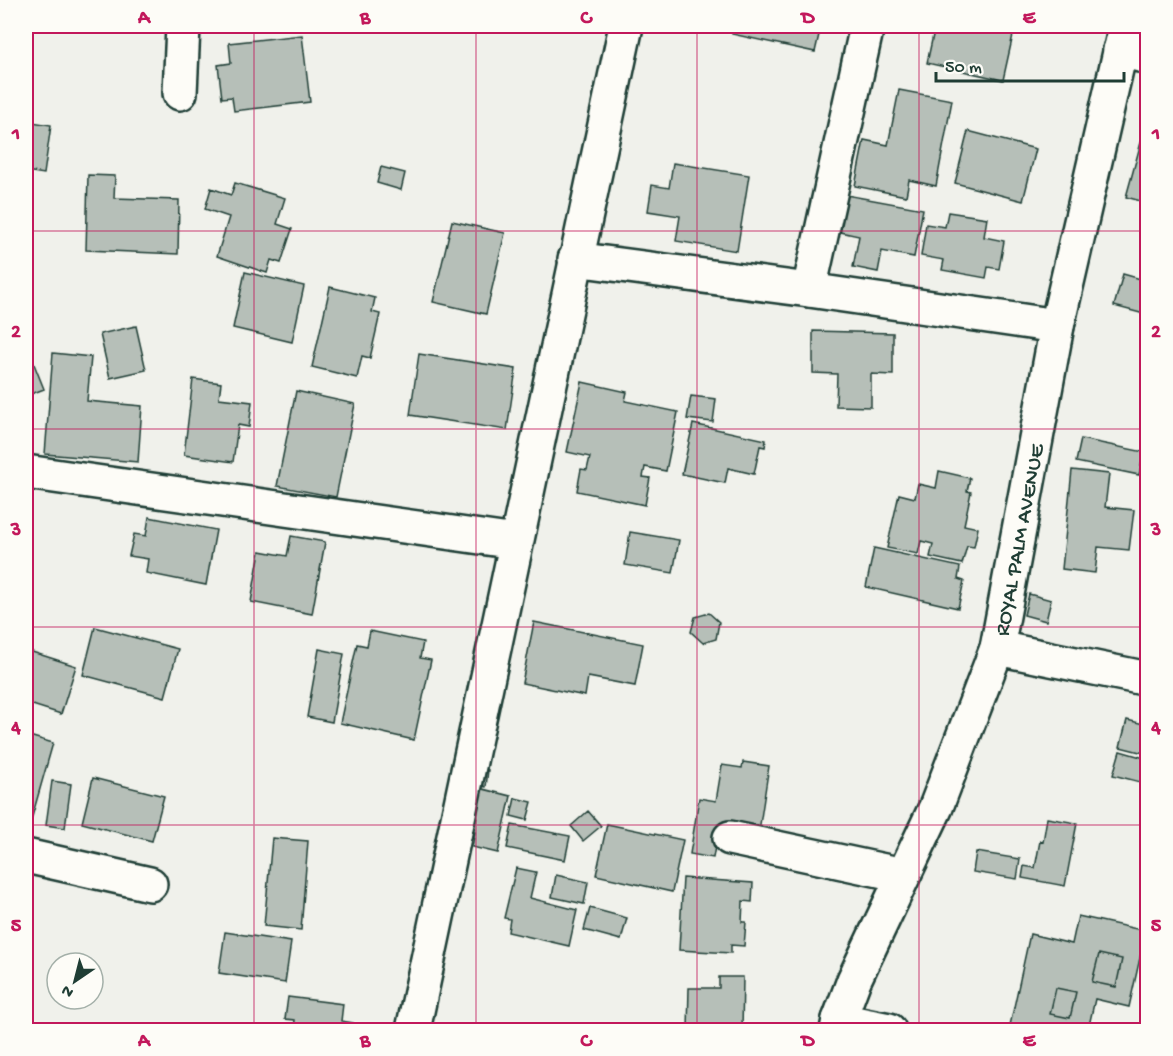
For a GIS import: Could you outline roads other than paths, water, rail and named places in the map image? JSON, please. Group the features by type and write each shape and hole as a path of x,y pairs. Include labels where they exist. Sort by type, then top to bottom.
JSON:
{"street":[{"path":"180,93 183,26"},
{"path":"413,1030 626,26"},
{"path":"809,290 867,26"},
{"name":"ROYAL PALM AVENUE","path":"838,1025 854,980 936,807 997,648 1057,326 1131,44"},
{"path":"575,259 1057,326"},
{"path":"26,472 515,542"},
{"path":"997,648 1148,679"},
{"path":"730,838 903,875"},
{"path":"26,856 150,884"},
{"path":"838,1025 889,1030"}]}
